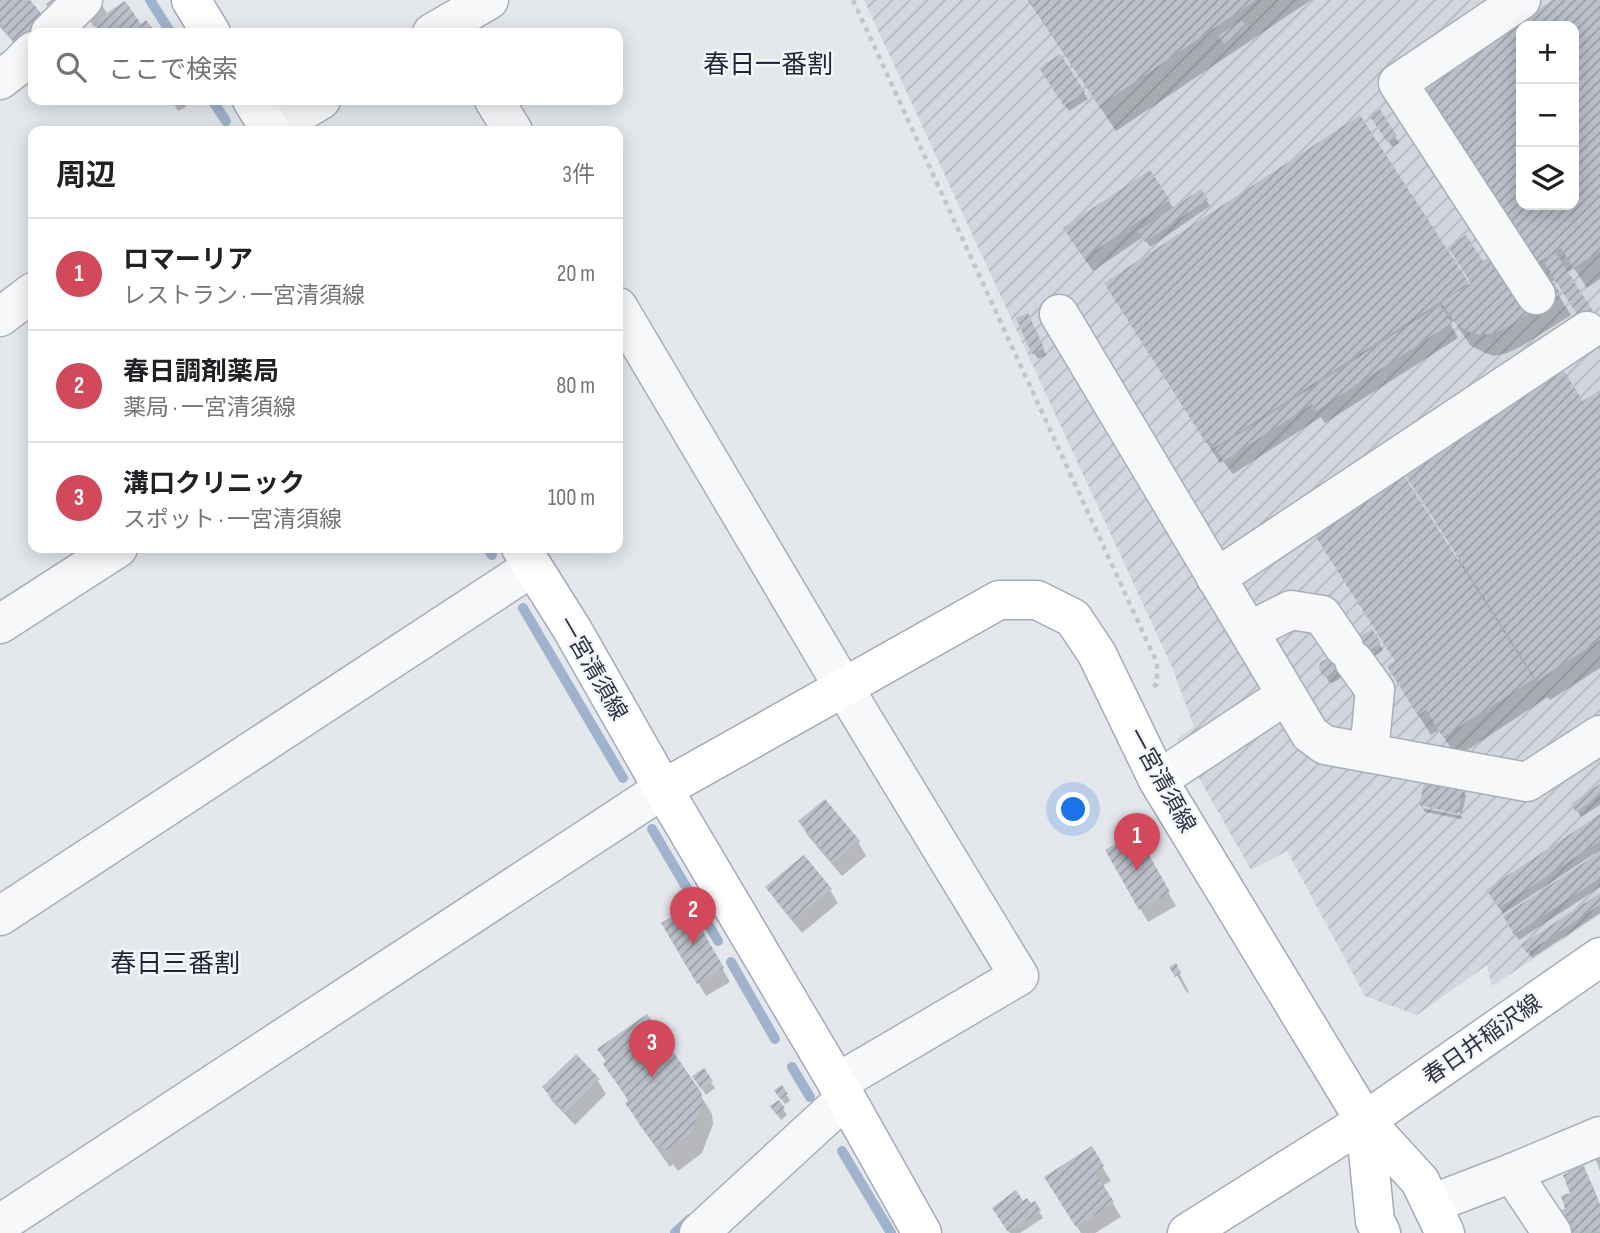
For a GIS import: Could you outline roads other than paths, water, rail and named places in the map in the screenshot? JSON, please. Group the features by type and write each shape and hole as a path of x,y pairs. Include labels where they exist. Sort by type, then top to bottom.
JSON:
{"main road":[{"path":"191,0 208,28"},
{"name":"一宮清須線","path":"527,557 572,629 663,789 842,1091 922,1233"},
{"name":"一宮清須線","path":"663,789 999,600 1037,600 1073,618 1097,654 1158,780 1365,1121"},
{"name":"春日井稲沢線","path":"1365,1121 1600,957"},
{"path":"1365,1121 1420,1181 1438,1218"},
{"path":"1187,1233 1365,1121"},
{"path":"1365,1121 1375,1221 1381,1233"}],"street":[{"path":"55,28 83,0"},
{"path":"443,22 489,0"},
{"path":"1216,578 1577,338 1539,300 1398,83 1521,0"},
{"path":"0,80 28,56"},
{"path":"262,123 308,105"},
{"path":"497,105 510,126"},
{"path":"0,317 28,296"},
{"path":"1059,314 1310,734 1325,745 1527,782 1600,735"},
{"path":"623,315 1019,976 842,1091 699,1233"},
{"path":"0,624 110,553"},
{"path":"0,916 527,557"},
{"path":"1249,631 1291,610 1322,615 1375,690 1369,753"},
{"path":"1158,780 1286,695"},
{"path":"0,1224 663,789"},
{"path":"1438,1218 1512,1173 1600,1136"},
{"path":"1512,1173 1552,1233"}],"waterway":[{"path":"150,0 168,28"},
{"path":"215,105 226,121"},
{"path":"523,608 623,778"},
{"path":"652,829 718,941"},
{"path":"731,962 775,1039"},
{"path":"792,1067 810,1097"},
{"path":"842,1151 891,1233"},
{"path":"675,1233 690,1219"}],"place":[{"name":"ロマーリア","path":"1137,871"},
{"name":"春日調剤薬局","path":"693,945"},
{"name":"溝口クリニック","path":"652,1078"}],"district":[{"name":"春日一番割","path":"768,64"},
{"name":"春日三番割","path":"175,963"}]}
